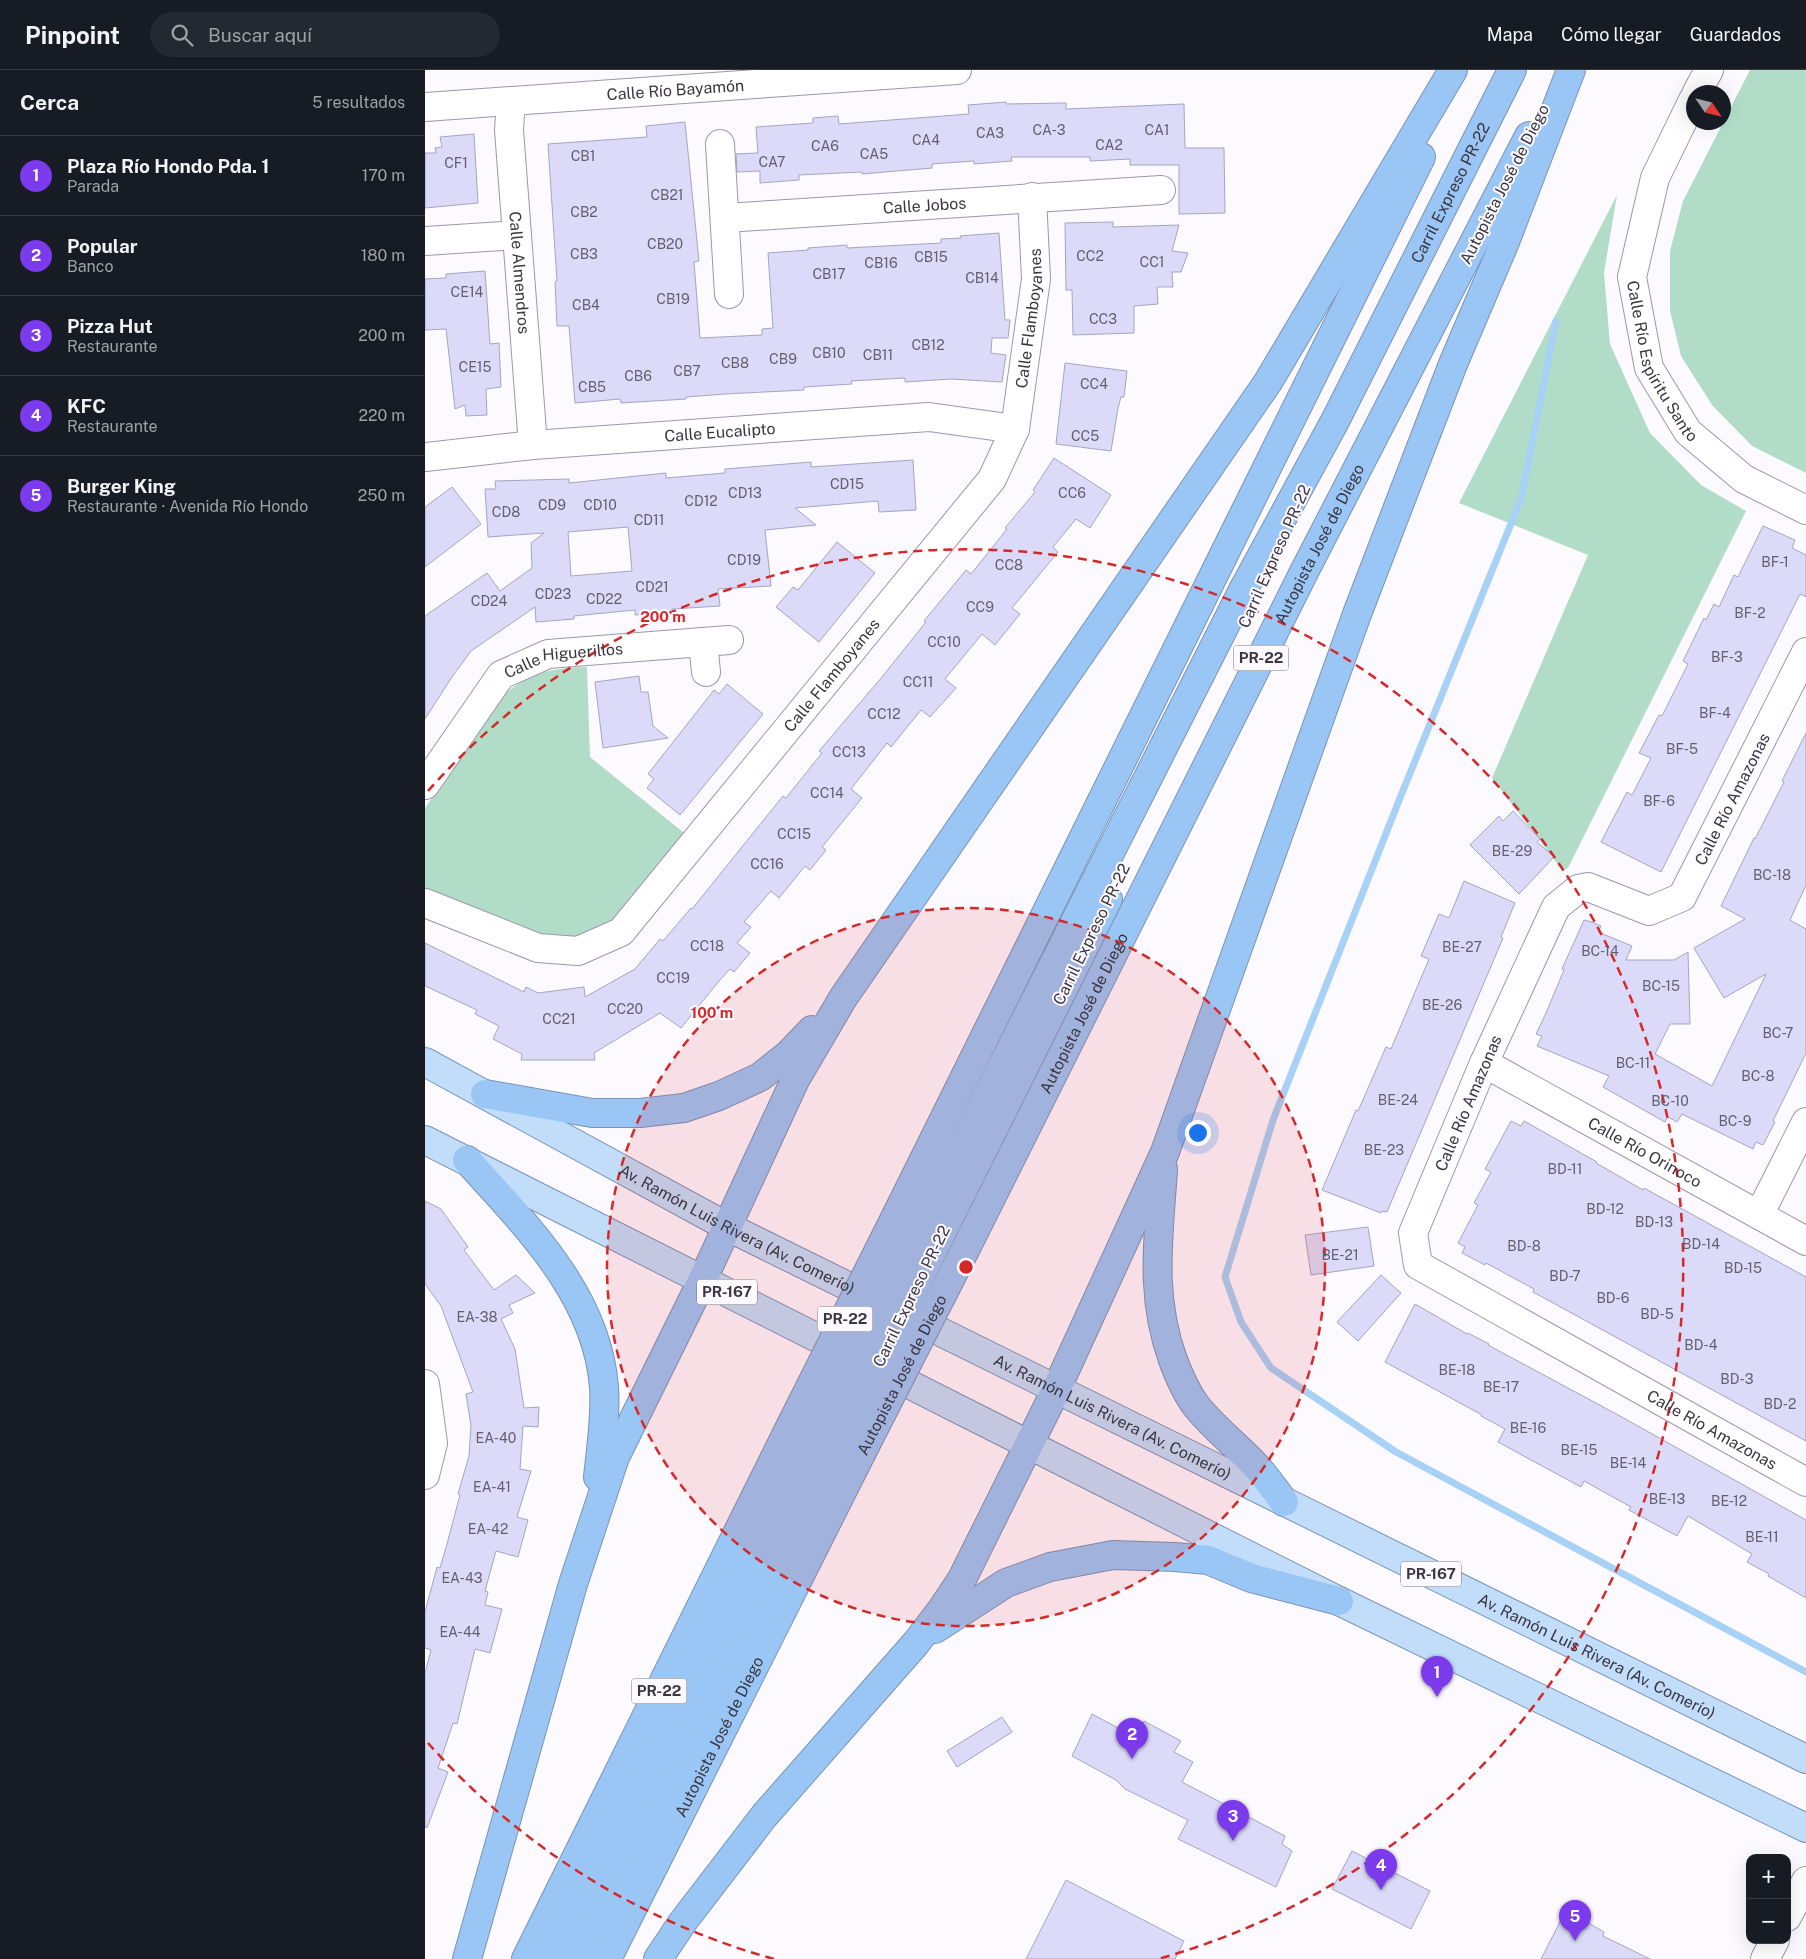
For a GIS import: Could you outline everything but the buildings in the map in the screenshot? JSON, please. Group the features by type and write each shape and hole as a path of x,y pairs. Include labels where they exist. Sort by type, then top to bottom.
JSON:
{"highway":[{"path":"467,1959 571,1593 615,1456 703,1279 795,1080 843,998 1268,382 1453,70"},
{"name":"Autopista José de Diego","path":"607,1959 827,1437 919,1226 1353,296 1463,70"},
{"name":"Carril Expreso PR-22","path":"827,1437 919,1226 1254,603 1335,421 1511,70"},
{"name":"Autopista José de Diego","path":"526,1959 827,1437 965,1250 1301,579 1563,70"},
{"path":"658,1959 682,1923 764,1816 916,1643 962,1579 1029,1446 1165,1152 1357,614 1453,364 1505,242 1571,70"},
{"path":"485,1094 591,1113 640,1113 684,1108 719,1096 760,1077 789,1054 843,998"},
{"path":"1165,1152 1156,1266 1159,1306 1168,1345 1181,1382 1196,1406 1257,1467 1284,1502"},
{"path":"467,1160 541,1245 570,1285 589,1325 596,1345 604,1386 603,1429 593,1523"},
{"path":"550,1959 827,1437"},
{"path":"577,1959 827,1437"},
{"path":"916,1643 1006,1583 1049,1567 1113,1555 1208,1560 1251,1578 1339,1601"}],"main road":[{"name":"Av. Ramón Luis Rivera (Av. Comerío)","path":"425,1062 726,1226 1806,1759"},
{"name":"PR-167","path":"425,1140 1339,1601 1806,1828"}],"street":[{"name":"Calle Río Bayamón","path":"425,107 957,70"},
{"path":"1701,85 1709,70"},
{"name":"Calle Almendros","path":"511,101 509,130 533,445"},
{"name":"Calle Río Espíritu Santo","path":"1686,114 1655,178 1633,277 1649,368 1688,432 1744,479 1806,510"},
{"path":"720,144 729,294"},
{"name":"Calle Jobos","path":"725,218 1161,190"},
{"name":"Calle Flamboyanes","path":"425,903 538,948 578,951 621,932 992,479 1015,429 1037,279 1032,197"},
{"path":"425,241 517,235"},
{"name":"Calle Eucalipto","path":"425,457 533,445 929,417 1015,429"},
{"name":"Calle Higuerillos","path":"425,785 501,675 548,654 716,641 706,672"},
{"name":"Calle Río Amazonas","path":"1804,660 1682,897 1649,911 1588,887 1578,889 1568,895 1556,907 1483,1062 1413,1233 1418,1265 1806,1482"},
{"name":"Calle Río Orinoco","path":"1483,1062 1806,1240"},
{"path":"1759,1215 1806,1122"},
{"path":"425,1384 433,1443 425,1475"},
{"path":"1791,1909 1806,1881"},
{"path":"1765,1959 1773,1944"}],"green space":[{"path":"1750,70 1806,70 1806,473 1752,446 1712,405 1681,356 1670,311 1670,251 1683,201 1719,130 1731,130 1731,107"},
{"path":"1617,195 1604,273 1610,344 1650,433 1701,485 1746,511 1568,868 1562,870 1492,778 1588,555 1459,503"},
{"path":"587,667 590,757 688,836 618,926 569,941 532,935 425,889 425,808 499,699 519,683 539,674 561,669"}],"waterway":[{"path":"1556,321 1521,499 1273,1120 1225,1277 1241,1322 1271,1368 1396,1452 1806,1672"}],"place":[{"name":"Plaza Río Hondo Pda. 1","path":"1437,1697"},
{"name":"Popular","path":"1132,1759"},
{"name":"Pizza Hut","path":"1233,1841"},
{"name":"KFC","path":"1381,1890"},
{"name":"Burger King","path":"1575,1941"}]}
